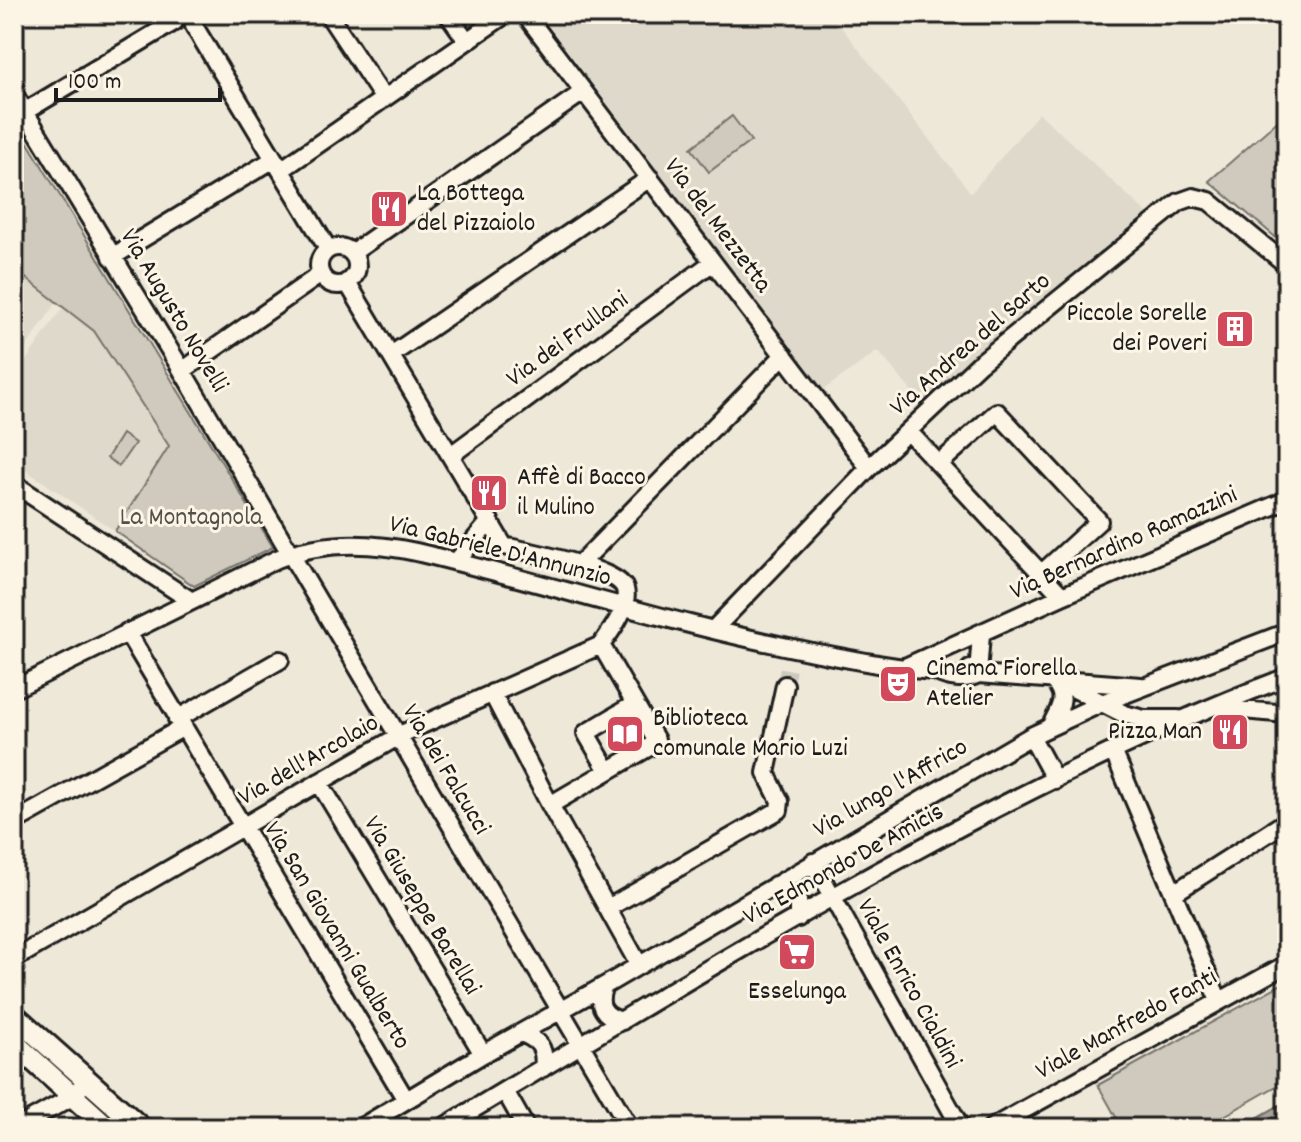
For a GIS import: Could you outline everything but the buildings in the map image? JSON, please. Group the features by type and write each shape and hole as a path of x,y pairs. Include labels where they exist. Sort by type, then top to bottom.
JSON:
{"main road":[{"path":"14,1015 79,1089 108,1128"},
{"path":"14,1043 141,1128"}],"street":[{"path":"328,14 384,99"},
{"path":"448,14 467,41"},
{"path":"112,257 278,165 384,99 506,14"},
{"name":"Via del Mezzetta","path":"525,14 869,468"},
{"path":"19,115 172,18 183,28 198,20 328,249"},
{"path":"352,253 583,92"},
{"name":"Via Augusto Novelli","path":"14,94 19,115 112,257 290,553"},
{"path":"391,355 650,178"},
{"name":"Via Andrea del Sarto","path":"713,630 869,468 993,352 1172,207 1196,197 1209,201 1287,265"},
{"path":"338,247 352,253 356,269 347,282 332,284 321,274 320,260 328,249 338,247"},
{"name":"Via dei Frullani","path":"451,455 713,262"},
{"path":"182,371 321,274"},
{"path":"347,282 490,521 456,562"},
{"path":"579,565 784,355"},
{"path":"939,464 997,412 1099,521 1041,574"},
{"path":"908,431 1062,596"},
{"path":"14,484 190,600"},
{"name":"Via Bernardino Ramazzini","path":"903,668 1287,500"},
{"name":"Via Gabriele D'Annunzio","path":"490,521 504,546 604,572 620,581 625,590 622,608"},
{"name":"Via Gabriele D'Annunzio","path":"14,689 290,553 366,545 456,562 713,630 791,655 935,671 943,667 972,669 978,674 1146,686"},
{"name":"Via dei Falcucci","path":"290,553 630,1128"},
{"path":"550,805 655,742 601,645 622,608"},
{"name":"Via San Giovanni Gualberto","path":"127,632 406,1100"},
{"name":"Via lungo l'Affrico","path":"360,1128 1051,725 1287,632"},
{"path":"978,674 981,634"},
{"name":"Via dell'Arcolaio","path":"14,959 398,737 601,645"},
{"path":"14,822 280,660"},
{"name":"Via Edmondo De Amicis","path":"442,1128 924,846 1186,719 1287,677"},
{"path":"1051,725 1063,696 1052,680"},
{"name":"Via Gabriele D'Annunzio","path":"1052,680 1102,703"},
{"path":"608,908 779,810 780,801 766,773 785,685"},
{"path":"1263,688 1283,713"},
{"path":"492,693 639,965"},
{"path":"1102,703 1137,718 1186,719"},
{"path":"608,771 586,733 635,704"},
{"path":"1212,708 1283,713"},
{"path":"1031,736 1055,780"},
{"path":"1114,753 1219,1001"},
{"name":"Via Giuseppe Barellai","path":"319,782 483,1054"},
{"path":"1174,893 1287,821"},
{"name":"Viale Enrico Cialdini","path":"813,862 961,1128"},
{"path":"775,885 789,891 798,900 798,918"},
{"name":"Viale Manfredo Fanti","path":"991,1128 1287,964"},
{"path":"604,986 600,999 602,1009 608,1016 622,1021"},
{"path":"521,1033 541,1045 543,1068"},
{"path":"16,1128 79,1089"},
{"path":"505,1091 526,1128"}],"shaded area":[{"path":"540,14 831,14 971,193 1039,113 1150,216 1063,287 1057,285 1052,290 1053,294 1017,324 1007,321 1004,328 1007,332 924,406 878,351 823,390"},
{"path":"14,269 57,302 14,365"},
{"path":"63,307 94,331 169,446 115,531 14,462 14,378"},
{"path":"1287,1101 1287,1128 1239,1128"}],"green space":[{"path":"732,116 751,141 709,172 691,148"},
{"path":"1281,118 1287,123 1287,247 1209,181"},
{"name":"La Montagnola","path":"22,133 273,547 194,586 115,531 169,446 94,331 14,269 14,138"},
{"path":"122,434 135,443 119,466 107,458"},
{"path":"1287,981 1287,1080 1203,1128 1122,1128 1098,1085"}],"tunnel":[{"path":"785,685 789,663"}],"place":[{"name":"La Bottega del Pizzaiolo","path":"389,209"},
{"name":"Piccole Sorelle dei Poveri","path":"1235,329"},
{"name":"Affè di Bacco il Mulino","path":"489,493"},
{"name":"Cinema Fiorella Atelier","path":"898,684"},
{"name":"Pizza Man","path":"1230,732"},
{"name":"Biblioteca comunale Mario Luzi","path":"625,734"},
{"name":"Esselunga","path":"797,952"}]}
